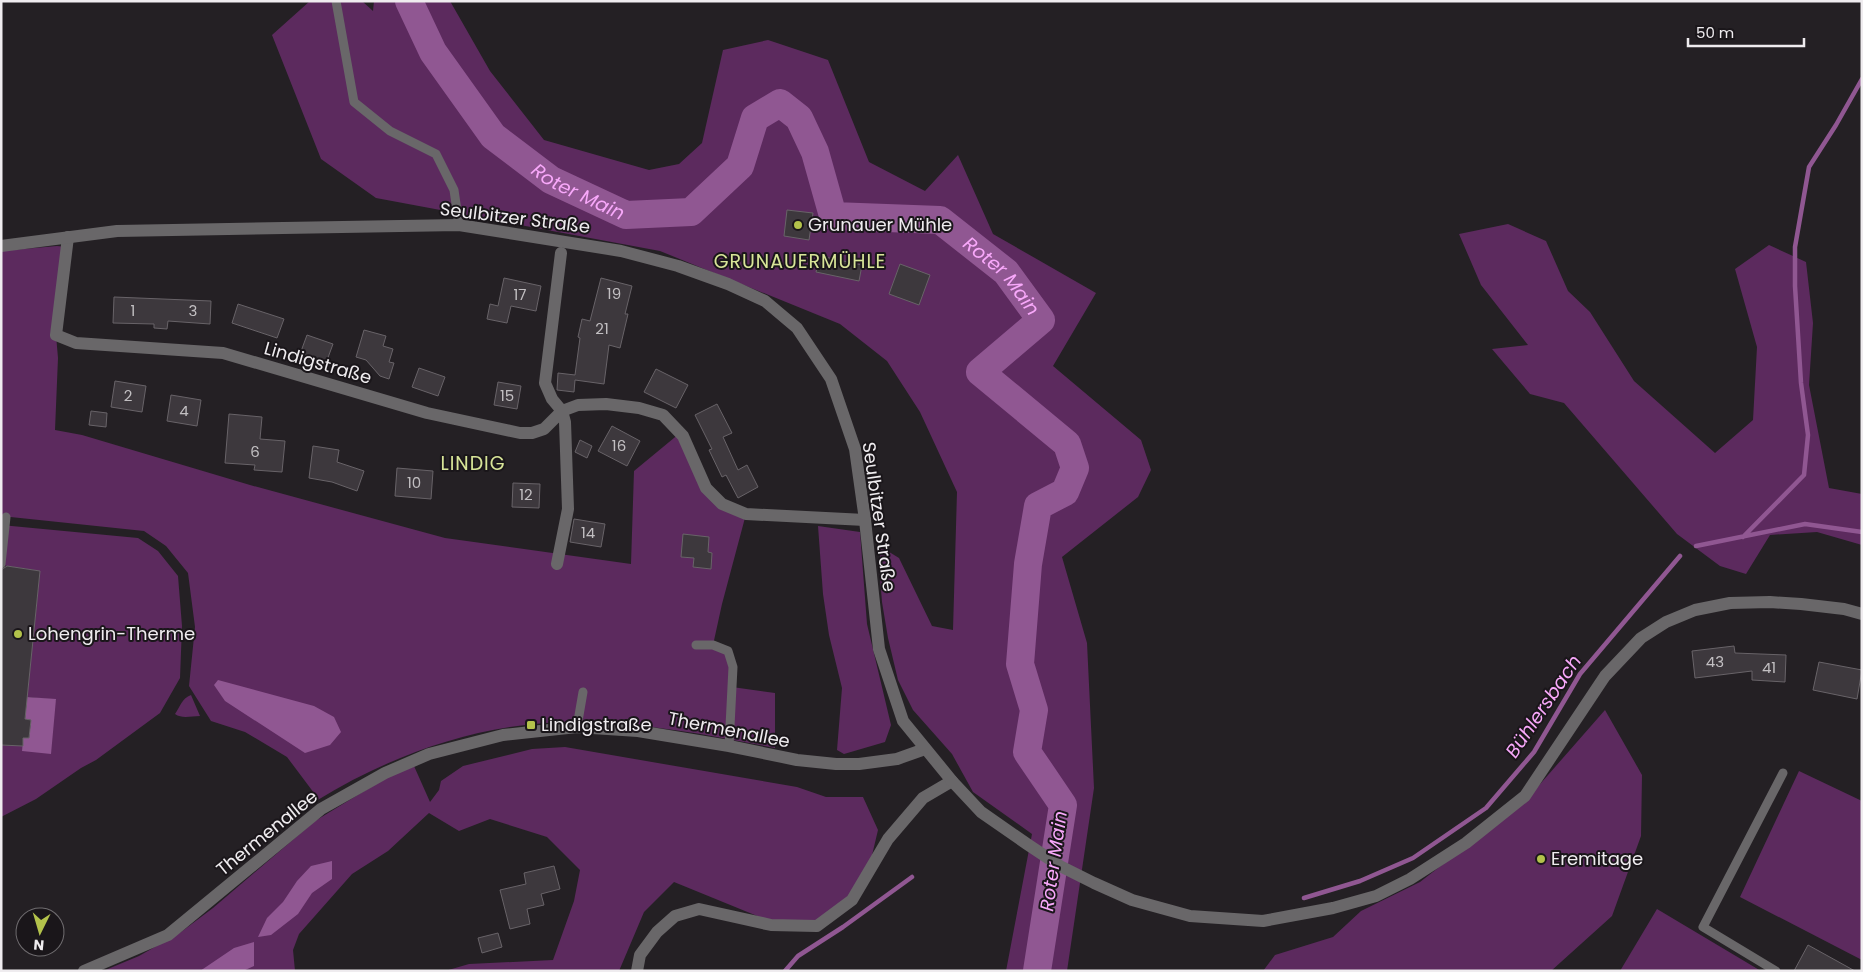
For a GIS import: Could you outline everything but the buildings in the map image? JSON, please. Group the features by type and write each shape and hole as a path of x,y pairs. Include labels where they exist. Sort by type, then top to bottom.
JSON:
{"street":[{"name":"Seulbitzer Straße","path":"1,246 117,231 459,225 621,251 678,266 728,284 765,301 797,328 831,379 855,449 879,649 903,721 925,750 981,812 1027,844 1060,866 1094,884 1132,900 1190,916 1263,921 1333,908 1376,896 1410,879 1466,843 1524,796 1605,676 1641,638 1666,622 1696,610 1730,603 1770,602 1801,604 1844,609 1862,614"},
{"name":"Lindigstraße","path":"68,237 56,335 76,343 223,353 427,413 520,432 532,433 544,429 562,411"},
{"path":"557,564 568,509 565,422 562,411 552,399 545,382 561,253"},
{"path":"562,411 578,406 606,404 639,408 663,414 683,436 706,488 722,504 746,514 865,520"},
{"name":"Thermenallee","path":"84,971 168,935 320,810 385,773 429,754 503,735 577,726 638,731 729,746 797,760 836,764 859,764 897,759 925,750"},
{"path":"637,971 640,955 657,932 675,916 699,909 771,925 817,926 852,900 888,839 923,798 952,781"}],"lane":[{"path":"336,1 354,102 390,131 436,154 454,190 459,225"},
{"path":"1,564 6,517"},
{"path":"696,645 713,645 728,651 733,667 729,746"},
{"path":"577,726 583,692"},
{"path":"1776,971 1703,927 1783,773"}],"shaded area":[{"path":"310,1 362,1 373,11 374,1 450,1 490,71 544,140 649,170 679,164 702,143 723,50 768,40 828,60 869,162 925,191 958,155 993,234 1096,293 1053,366 1141,440 1151,470 1138,497 1062,557 1087,643 1094,788 1067,971 1006,971 1032,834 973,792 952,754 913,710 898,680 882,602 879,565 881,547 899,558 932,626 953,630 957,492 920,412 887,361 840,324 660,251 376,198 321,159 272,35"},
{"path":"1508,224 1546,241 1568,291 1590,312 1634,381 1715,453 1753,420 1757,347 1735,269 1769,245 1806,262 1813,323 1809,385 1829,488 1862,494 1862,545 1817,532 1770,535 1746,574 1720,566 1677,534 1564,403 1530,394 1492,349 1528,345 1481,285 1459,234"},
{"path":"57,246 67,247 56,335 58,358 55,430 82,435 250,485 445,538 631,564 634,471 680,433 706,488 746,514 713,645 728,651 732,687 775,693 775,748 683,731 613,723 553,722 518,726 482,732 447,741 413,753 380,767 316,801 314,793 287,757 245,732 211,721 189,686 195,627 188,573 166,546 144,531 1,516 1,251"},
{"path":"1,525 138,538 158,551 178,576 182,626 180,678 160,713 96,760 36,799 1,817 1,745 23,746 22,751 56,700 27,697 40,571 1,565"},
{"path":"818,526 860,532 867,624 891,725 885,742 844,754 837,750 842,688 829,635 823,594"},
{"path":"218,680 314,706 334,717 341,732 330,745 305,753 225,701 214,685"},
{"path":"191,695 200,716 184,717 175,714 183,700"},
{"path":"27,697 56,699 51,754 22,751 23,738 29,738 31,720 25,719"},
{"name":"Eremitage","path":"1605,710 1642,775 1641,836 1612,916 1551,971 1263,971 1275,955 1333,937 1361,911 1420,882 1527,799"},
{"path":"565,747 797,787 826,797 863,797 878,830 868,872 848,897 815,923 777,924 674,882 644,912 619,971 445,971 469,964 553,960 574,901 580,870 547,837 490,819 459,831 429,813 388,851 352,874 299,934 293,950 295,971 103,971 139,956 181,932 213,908 315,821 389,776 414,766 430,802 439,790 441,781 463,766 532,749"},
{"path":"1799,771 1862,801 1862,960 1740,897"},
{"path":"332,861 332,879 312,893 298,914 271,935 258,937 267,918 283,902 297,881 311,866"},
{"path":"1657,909 1761,971 1620,971"},
{"path":"254,942 254,966 243,971 200,971 234,948"}],"waterway":[{"name":"Roter Main","path":"409,1 433,52 493,136 551,180 626,215 691,212 740,166 755,118 780,103 799,118 815,152 833,216 940,220 1006,272 1041,320 980,372 1067,444 1075,468 1065,492 1038,506 1028,564 1020,664 1034,710 1027,752 1063,805 1037,971"},
{"path":"1743,537 1804,475 1808,435 1801,383 1795,286 1795,247 1809,167 1862,79"},
{"name":"Bühlersbach","path":"1696,546 1805,524 1862,532"},
{"name":"Bühlersbach","path":"1304,898 1360,881 1413,858 1486,808 1534,752 1580,674 1680,556"},
{"path":"785,971 798,956 843,927 912,877"}],"place":[{"name":"Grunauer Mühle","path":"798,225"},
{"name":"Lohengrin-Therme","path":"18,634"},
{"name":"Lindigstraße","path":"531,725"},
{"name":"Eremitage","path":"1541,859"}],"district":[{"name":"GRUNAUERMÜHLE","path":"800,261"},
{"name":"LINDIG","path":"473,463"}]}
